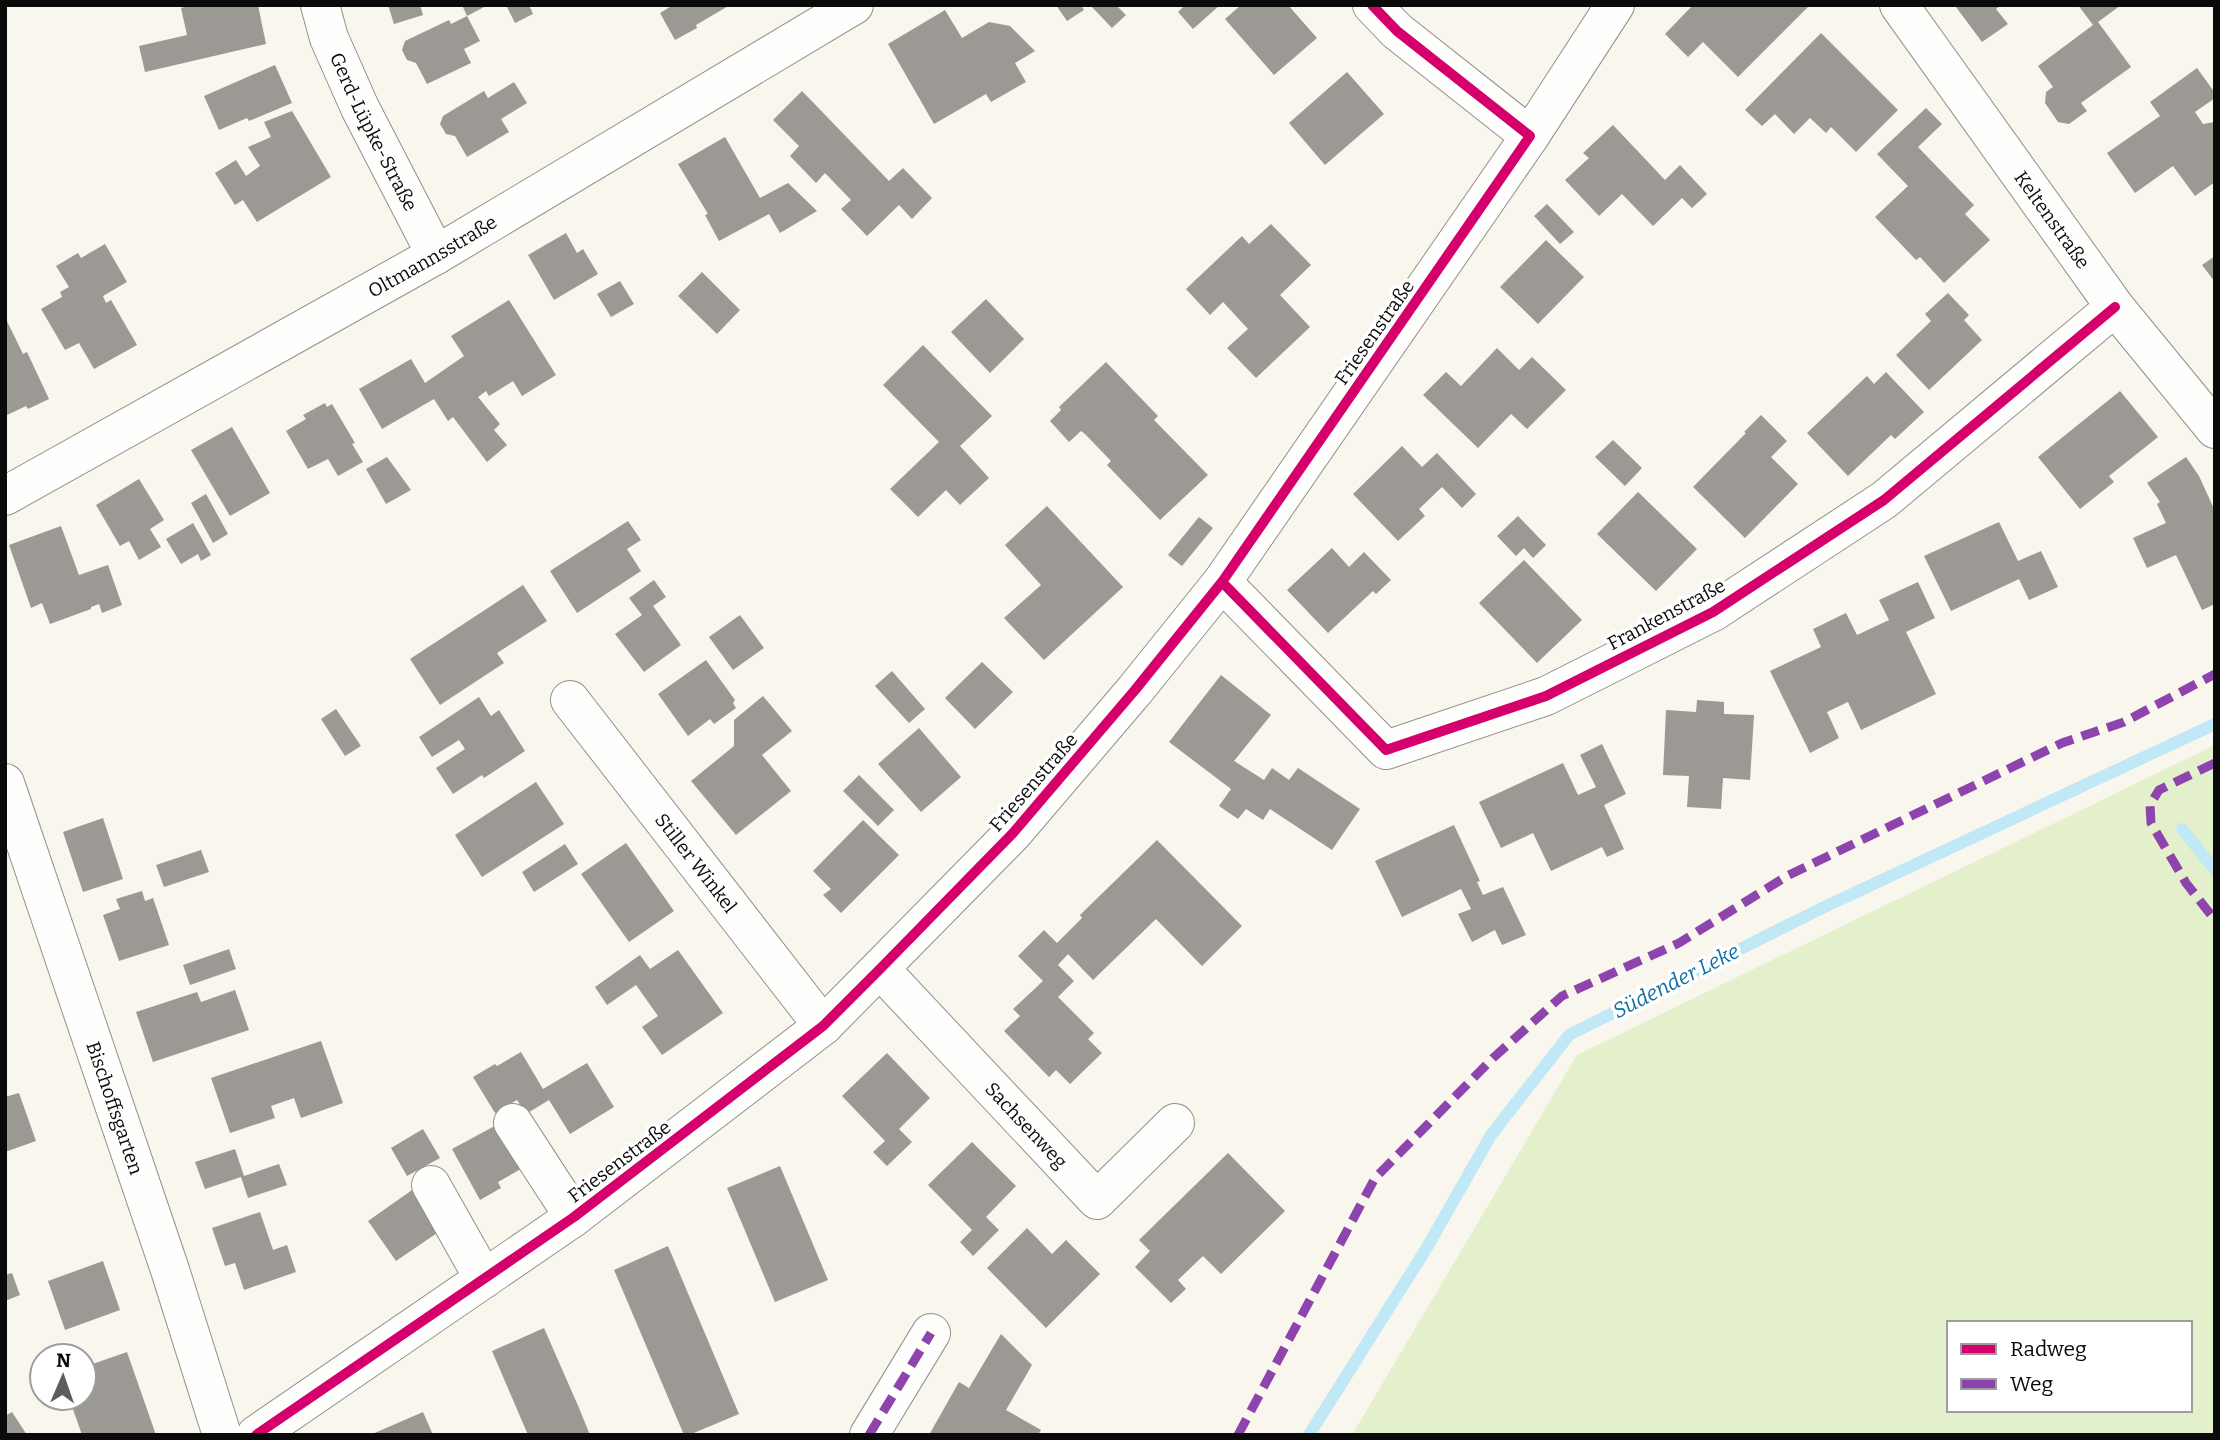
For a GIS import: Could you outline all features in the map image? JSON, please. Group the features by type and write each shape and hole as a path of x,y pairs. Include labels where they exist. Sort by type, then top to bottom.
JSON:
{"street":[{"name":"Gerd-Lüpke-Straße","path":"320,5 329,38 360,108 436,256"},
{"name":"Oltmannsstraße","path":"5,496 436,256 854,5"},
{"path":"1372,5 1397,31 1530,136"},
{"name":"Friesenstraße","path":"256,1435 574,1217 823,1026 1013,833 1135,690 1222,582 1530,136 1615,5"},
{"name":"Keltenstraße","path":"1899,5 2115,307 2215,429"},
{"name":"Frankenstraße","path":"1222,582 1386,750 1546,696 1713,612 1884,500 2115,307"},
{"name":"Stiller Winkel","path":"570,700 823,1026"},
{"name":"Bischoffsgarten","path":"5,783 170,1270 222,1435"},
{"name":"Sachsenweg","path":"880,969 1097,1200 1175,1124"},
{"path":"513,1122 574,1217"},
{"path":"432,1185 484,1279"},
{"path":"869,1435 931,1333"}],"green space":[{"path":"2215,745 2215,1435 1352,1435 1577,1055"}],"building":[{"path":"191,5 258,5 266,44 145,72 139,46 187,35 181,8"},
{"path":"388,5 420,5 423,15 394,24"},
{"path":"462,5 488,5 467,16"},
{"path":"506,5 529,5 533,14 515,23"},
{"path":"673,5 730,5 675,40 660,13"},
{"path":"1056,5 1081,5 1084,10 1067,21"},
{"path":"1090,5 1116,5 1126,15 1112,28"},
{"path":"1185,5 1220,5 1193,29 1178,12"},
{"path":"1241,5 1288,5 1317,38 1274,75 1225,19"},
{"path":"1693,5 1810,5 1738,77 1703,42 1688,57 1665,34"},
{"path":"2001,5 1996,9 2008,24 1982,42 1956,7"},
{"path":"2078,5 2121,5 2098,22 2131,67 2081,103 2087,111 2069,124 2058,122 2045,103 2046,92 2053,87 2038,66 2093,25"},
{"path":"945,10 962,38 989,22 1010,26 1035,51 1015,63 1026,82 991,102 986,94 934,124 888,44"},
{"path":"467,16 480,41 464,49 471,63 427,84 416,63 407,60 402,50 405,41 449,20 451,24"},
{"path":"1821,33 1898,110 1856,152 1831,127 1826,133 1810,118 1794,134 1775,114 1762,126 1745,110"},
{"path":"275,65 292,103 219,130 204,96"},
{"path":"2197,68 2215,93 2215,98 2195,112 2203,124 2215,122 2215,182 2195,196 2173,166 2135,193 2107,153 2160,116 2150,102"},
{"path":"1347,72 1384,114 1325,165 1289,123"},
{"path":"514,82 527,103 501,119 509,132 467,157 455,136 446,134 440,124 443,116 484,91 488,98"},
{"path":"802,91 889,181 903,168 932,198 912,219 899,205 867,236 841,209 851,200 825,173 816,183 790,156 799,146 773,120"},
{"path":"1926,108 1942,124 1918,147 1974,205 1965,214 1990,240 1944,283 1920,257 1916,260 1875,217 1908,186 1877,154"},
{"path":"292,111 331,177 257,222 243,200 235,205 215,173 236,160 246,176 260,166 248,147 271,137 264,122"},
{"path":"1613,125 1665,180 1680,165 1707,194 1692,208 1682,198 1653,226 1622,194 1599,216 1565,180 1589,158 1583,153"},
{"path":"725,137 760,198 788,183 817,211 780,233 769,214 719,241 705,215 708,214 678,164"},
{"path":"1547,204 1574,232 1560,244 1534,216"},
{"path":"1271,224 1311,265 1280,295 1310,327 1256,378 1227,348 1248,329 1223,302 1210,315 1186,289 1242,236 1249,244"},
{"path":"566,233 577,253 583,249 598,274 554,300 528,255"},
{"path":"1546,240 1584,277 1538,324 1500,287"},
{"path":"105,244 127,282 103,296 106,303 111,300 137,345 94,369 79,343 65,350 41,309 62,297 60,292 69,287 56,266 78,253 81,258"},
{"path":"2215,256 2215,282 2202,265"},
{"path":"702,272 740,310 717,334 678,296"},
{"path":"620,281 634,304 611,317 597,294"},
{"path":"1948,293 1969,315 1964,320 1982,340 1929,390 1896,355 1931,321 1925,314"},
{"path":"986,299 1024,339 990,373 951,332"},
{"path":"509,300 556,375 522,396 513,381 489,396 486,391 478,397 500,424 494,430 507,445 487,462 453,417 448,421 434,399 382,429 359,389 411,359 425,383 464,356 451,336"},
{"path":"5,317 23,354 27,352 49,399 5,416"},
{"path":"923,345 992,416 960,446 989,478 960,505 946,490 918,517 890,489 939,442 883,385"},
{"path":"1497,348 1519,370 1532,357 1566,390 1527,429 1511,414 1478,448 1423,395 1446,372 1461,386"},
{"path":"1106,362 1158,416 1154,420 1208,475 1160,520 1107,465 1111,461 1085,434 1081,431 1069,442 1050,421 1061,410 1059,407"},
{"path":"1886,372 1924,412 1895,439 1891,435 1848,476 1807,433 1867,376 1874,384"},
{"path":"2120,391 2158,437 2109,476 2114,482 2080,509 2038,457"},
{"path":"325,403 327,407 332,404 363,462 338,476 328,459 308,469 286,431 306,419 303,415"},
{"path":"1761,415 1787,441 1771,457 1798,484 1745,538 1693,487"},
{"path":"232,427 270,493 230,516 191,450"},
{"path":"1613,440 1642,468 1625,486 1595,457"},
{"path":"1402,446 1422,467 1437,453 1476,494 1462,508 1442,487 1419,509 1425,516 1398,541 1353,494"},
{"path":"387,457 411,490 386,504 366,469"},
{"path":"2186,457 2199,476 2215,511 2215,604 2202,610 2176,555 2147,568 2133,538 2166,523 2157,504 2160,502 2147,483"},
{"path":"139,479 164,520 150,529 161,547 139,560 129,541 120,546 96,505"},
{"path":"1638,492 1697,549 1656,591 1597,534"},
{"path":"206,494 228,534 213,543 191,503"},
{"path":"1047,506 1123,587 1044,660 1004,618 1041,585 1005,545"},
{"path":"1518,516 1546,545 1533,558 1524,548 1516,556 1497,536"},
{"path":"1199,517 1213,528 1182,566 1168,555"},
{"path":"628,521 641,540 627,549 641,571 577,613 550,571"},
{"path":"1999,522 2018,561 2041,551 2058,587 2029,600 2019,579 1951,611 1924,556"},
{"path":"193,523 211,555 201,561 198,554 181,564 166,539"},
{"path":"61,526 79,575 108,565 122,605 102,613 99,604 50,624 42,603 31,608 9,545"},
{"path":"1332,548 1349,567 1364,552 1391,580 1376,594 1373,591 1328,633 1287,590"},
{"path":"1524,560 1582,620 1537,663 1479,603"},
{"path":"654,580 666,597 653,606 681,645 644,672 615,634 642,615 629,598"},
{"path":"1918,582 1935,618 1906,632 1936,694 1861,730 1848,702 1827,712 1839,738 1810,753 1770,671 1821,647 1813,629 1846,613 1857,635 1889,620 1879,600"},
{"path":"523,585 547,621 497,653 504,663 440,705 410,659"},
{"path":"740,615 764,648 733,670 709,637"},
{"path":"706,660 735,700 733,703 736,708 714,724 710,719 688,736 658,694"},
{"path":"982,662 1013,692 975,729 945,698"},
{"path":"892,671 925,709 909,723 875,686"},
{"path":"1221,675 1271,715 1234,761 1264,780 1272,768 1289,780 1298,768 1360,809 1332,850 1270,809 1263,820 1246,809 1238,819 1219,806 1231,789 1169,742"},
{"path":"763,696 792,731 762,755 791,791 736,835 691,781 734,746 734,720"},
{"path":"479,697 491,716 499,710 525,751 484,778 482,775 453,794 436,768 465,749 459,740 432,757 419,737"},
{"path":"1697,700 1724,702 1724,714 1754,715 1750,780 1723,778 1721,809 1687,807 1689,776 1663,775 1666,710 1696,712"},
{"path":"336,709 361,746 345,756 321,719"},
{"path":"919,728 961,777 921,812 878,764"},
{"path":"1602,744 1626,794 1604,805 1624,849 1607,857 1602,847 1551,871 1533,833 1501,848 1479,802 1563,763 1578,795 1596,787 1580,755"},
{"path":"859,775 894,810 878,826 843,791"},
{"path":"536,782 564,824 482,877 455,835"},
{"path":"103,818 123,879 83,892 63,832"},
{"path":"863,820 899,855 841,913 823,895 831,889 813,871"},
{"path":"1454,825 1480,881 1477,882 1483,895 1503,887 1526,935 1502,945 1495,930 1472,942 1458,914 1471,909 1461,889 1402,917 1375,861"},
{"path":"1157,840 1242,926 1202,966 1156,919 1093,980 1068,954 1058,965 1074,981 1058,997 1094,1033 1088,1039 1102,1053 1070,1084 1056,1070 1049,1077 1004,1031 1020,1016 1013,1009 1043,981 1018,956 1044,930 1057,943 1082,918 1080,915"},
{"path":"626,843 674,911 629,942 581,874"},
{"path":"565,844 578,864 534,892 522,872"},
{"path":"201,850 209,872 164,887 156,865"},
{"path":"142,891 145,901 153,898 169,945 119,961 103,915 120,909 116,899"},
{"path":"229,949 236,969 190,985 183,965"},
{"path":"678,950 723,1013 662,1055 642,1027 658,1016 636,985 607,1005 595,987 640,955 650,969"},
{"path":"235,990 249,1030 153,1062 136,1012 197,992 201,1002"},
{"path":"321,1041 343,1103 301,1118 294,1098 271,1106 275,1118 230,1133 211,1078"},
{"path":"521,1052 543,1089 587,1063 614,1107 570,1134 549,1100 526,1114 517,1100 495,1113 473,1077"},
{"path":"887,1053 930,1098 899,1129 912,1142 887,1166 873,1152 885,1141 842,1096"},
{"path":"19,1093 36,1141 5,1152 5,1097"},
{"path":"502,1122 526,1166 498,1182 501,1188 480,1200 452,1149"},
{"path":"423,1129 440,1158 407,1176 391,1148"},
{"path":"972,1142 1016,1186 986,1217 999,1230 973,1256 960,1242 972,1230 928,1185"},
{"path":"235,1149 244,1176 279,1164 287,1185 248,1198 241,1177 205,1189 195,1162"},
{"path":"1228,1153 1285,1211 1221,1274 1203,1256 1178,1280 1186,1289 1171,1303 1135,1267 1150,1251 1139,1240"},
{"path":"780,1166 828,1280 775,1302 727,1188"},
{"path":"415,1188 443,1229 396,1261 368,1221"},
{"path":"260,1212 273,1250 287,1245 296,1272 244,1290 235,1263 225,1266 212,1228"},
{"path":"1027,1228 1052,1254 1066,1240 1100,1274 1046,1328 987,1268"},
{"path":"668,1246 739,1414 689,1435 684,1435 614,1270"},
{"path":"103,1261 120,1310 65,1330 48,1281"},
{"path":"12,1273 20,1295 5,1301 5,1275"},
{"path":"544,1328 590,1435 528,1435 492,1351"},
{"path":"1001,1334 1032,1365 1006,1410 1041,1430 1038,1435 929,1435 959,1382 969,1388"},
{"path":"127,1352 156,1435 82,1435 74,1412 98,1412 98,1362"},
{"path":"12,1412 27,1435 5,1435 5,1416"},
{"path":"423,1412 433,1435 370,1435"}],"waterway":[{"name":"Südender Leke","path":"1309,1435 1426,1249 1491,1135 1569,1035 1820,909 2215,724"},
{"path":"2182,829 2215,870"}],"marked path":[{"path":"1238,1435 1375,1178 1493,1058 1562,996 1679,943 1787,876 2062,743 2124,722 2215,674"},
{"path":"2215,763 2159,790 2150,805 2151,823 2186,883 2215,920"},
{"path":"869,1435 931,1333"}],"cycle path":[{"path":"256,1435 574,1217 823,1026 1013,833 1135,690 1222,582 1530,136 1397,31 1372,5"},
{"path":"1222,582 1386,750 1546,696 1713,612 1884,500 2115,307"}]}
